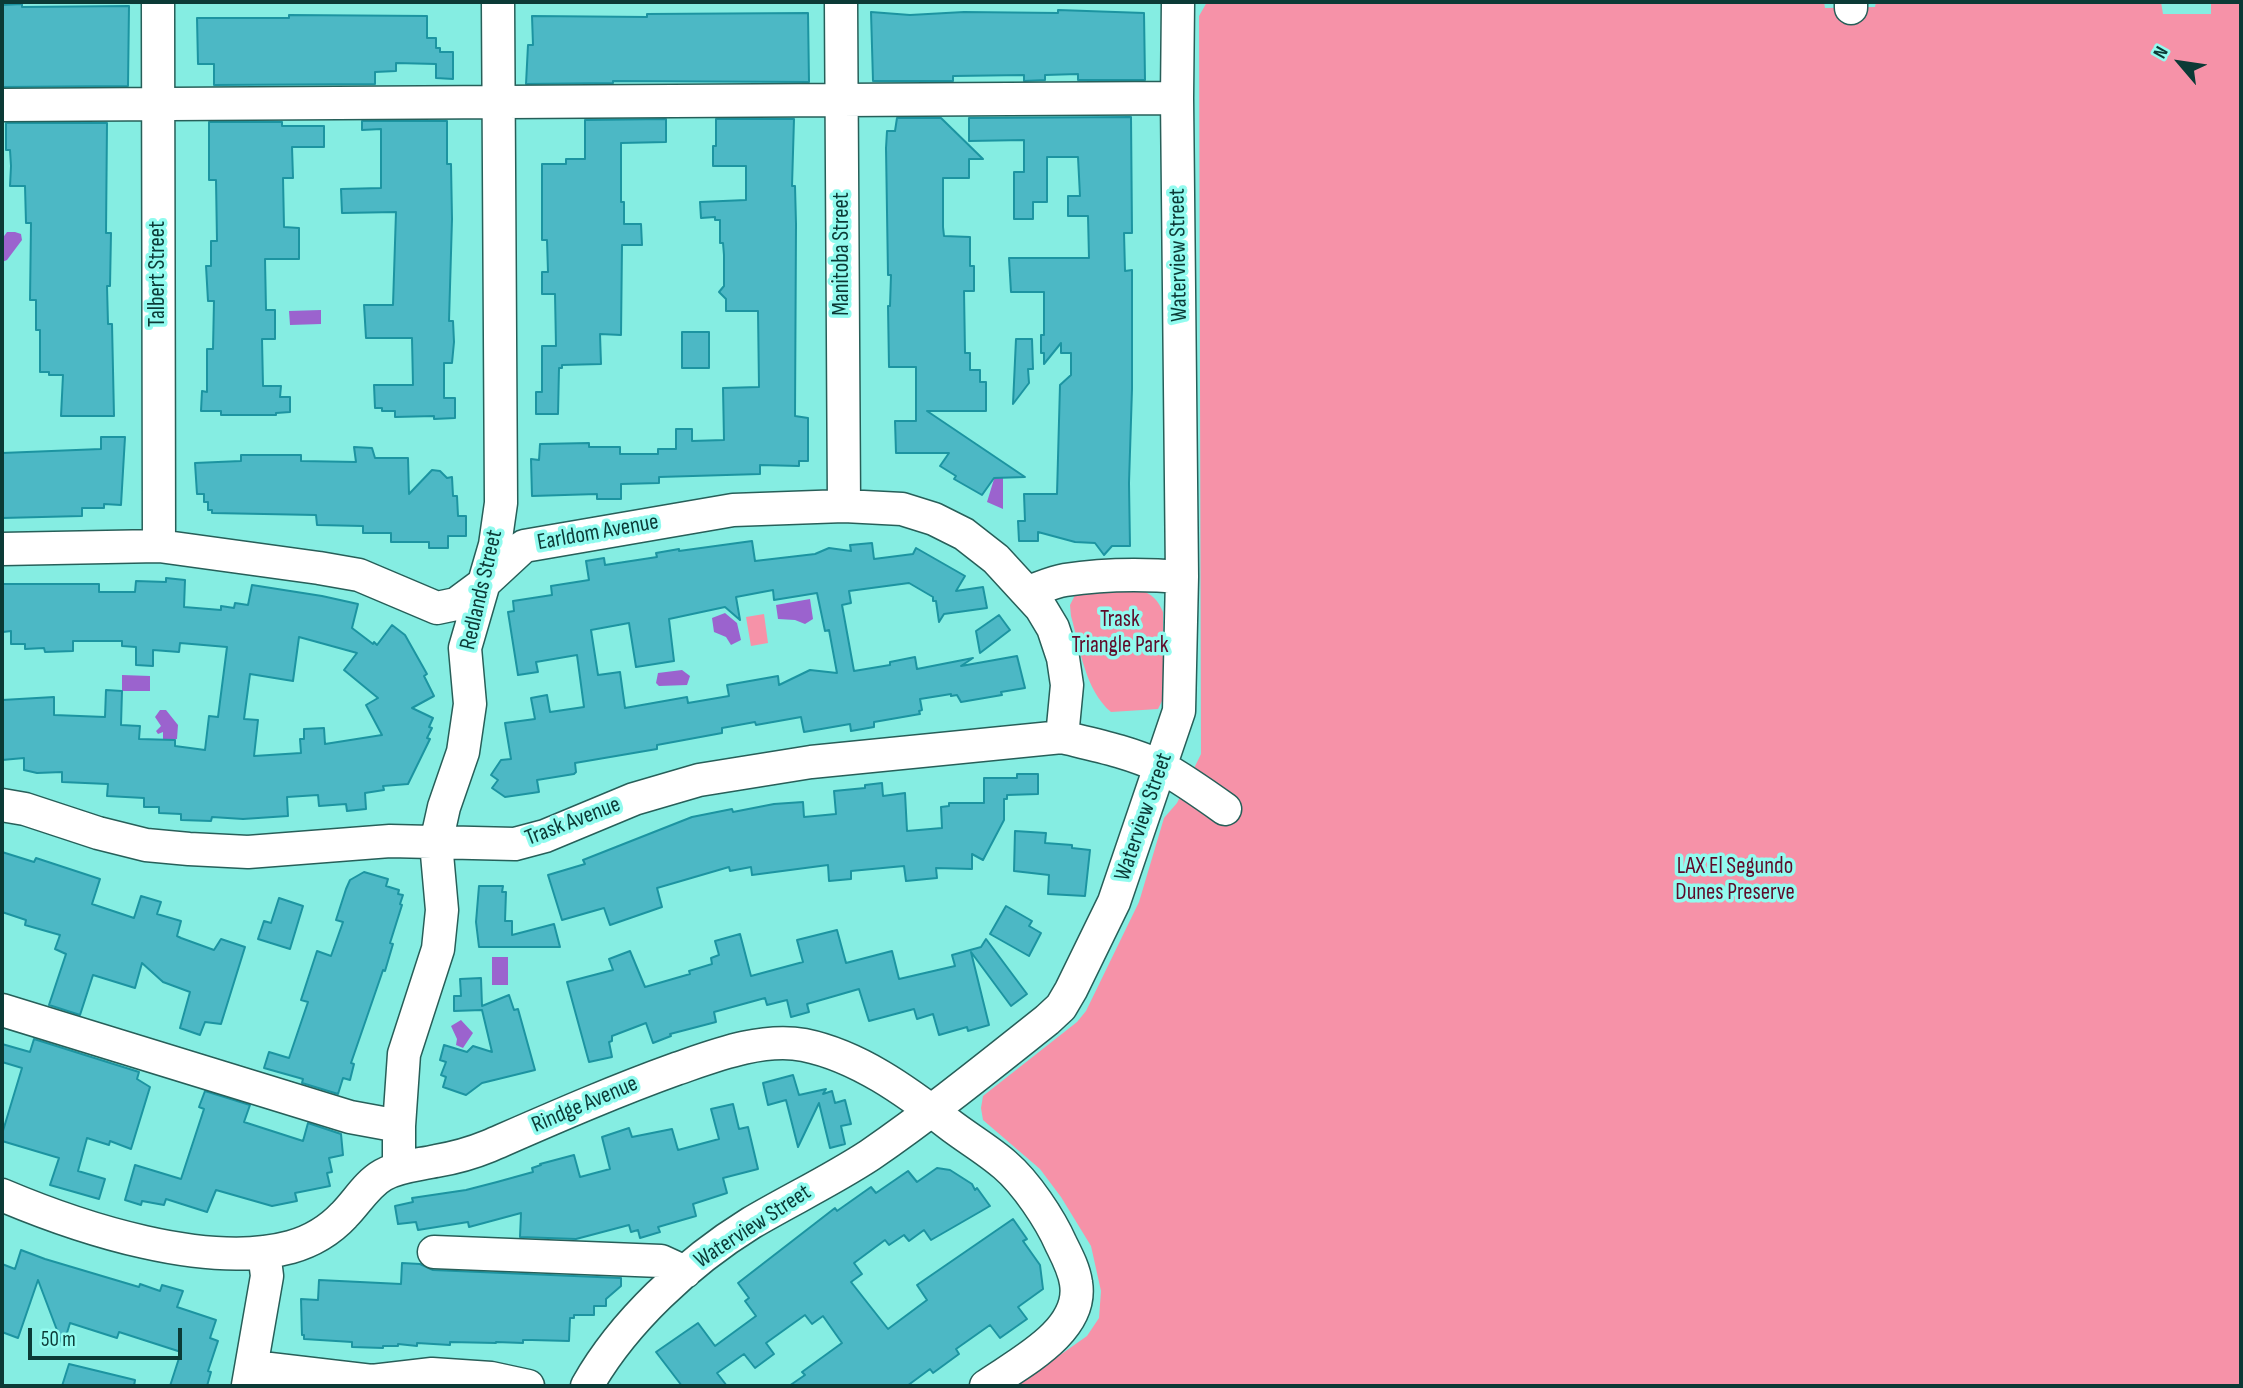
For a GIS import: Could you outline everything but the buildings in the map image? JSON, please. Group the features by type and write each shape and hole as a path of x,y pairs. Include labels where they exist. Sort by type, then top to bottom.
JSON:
{"street":[{"name":"Talbert Street","path":"158,2 159,546"},
{"name":"Redlands Street","path":"399,1168 404,1054 438,949 442,910 436,843 444,807 463,752 470,704 465,648 495,545 501,503 498,2"},
{"name":"Manitoba Street","path":"841,2 844,506"},
{"name":"Waterview Street","path":"587,1386 619,1339 685,1272 748,1225 870,1155 1047,1020 1072,990 1115,902 1179,711 1182,578 1178,2"},
{"path":"2,105 1177,98"},
{"name":"Earldom Avenue","path":"2,549 159,546 359,575 437,608 456,604 483,584 524,545 733,510 844,506 902,509 934,519 964,534 996,559 1028,592 1053,628 1063,658 1068,685 1062,737"},
{"path":"1028,592 1063,580 1112,575 1182,578"},
{"path":"1062,737 1131,755 1161,767 1201,791 1224,809"},
{"name":"Trask Avenue","path":"2,806 25,809 98,833 146,845 188,849 248,852 390,841 515,844 545,836 634,799 699,780 811,762 1062,737"},
{"path":"2,1010 351,1117 399,1126"},
{"name":"Rindge Avenue","path":"2,1195 54,1217 135,1239 210,1252 264,1252 292,1247 319,1236 342,1217 381,1176 399,1168 477,1151 624,1088 710,1057 749,1046 801,1045 839,1056 899,1087 1006,1167 1035,1201 1057,1233 1077,1285 1075,1309 1063,1330 986,1386"},
{"path":"264,1252 267,1276 251,1376 372,1381 432,1374 491,1378 528,1386"},
{"path":"434,1252 661,1261 685,1272"}],"green space":[{"name":"LAX El Segundo Dunes Preserve","path":"1207,2 1824,2 1825,8 1875,7 1876,2 2161,2 2163,14 2211,14 2211,2 2241,2 2241,1386 1016,1386 1087,1336 1099,1318 1101,1291 1091,1246 1040,1169 983,1120 983,1096 1077,1022 1086,1011 1139,902 1164,818 1177,803 1201,754 1199,16"},
{"name":"Trask Triangle Park","path":"1140,590 1154,598 1163,612 1163,699 1158,709 1111,712 1102,703 1089,680 1070,605 1075,595 1087,591"},
{"path":"764,614 768,643 751,646 746,617"}],"shaded area":[{"path":"7,232 21,234 22,240 7,260 2,262 2,239"},
{"path":"321,310 321,324 290,325 289,311"},
{"path":"998,466 1003,470 1003,509 987,502"},
{"path":"810,599 813,619 805,624 795,620 778,619 776,605"},
{"path":"725,613 737,623 741,640 731,645 726,637 714,632 712,618"},
{"path":"682,670 690,676 687,685 659,686 656,683 658,673"},
{"path":"122,675 150,676 150,691 122,691"},
{"path":"160,710 166,710 178,725 177,739 163,740 163,732 158,734 156,731 161,726 155,717"},
{"path":"492,957 508,957 508,985 492,985"},
{"path":"461,1020 473,1033 463,1048 456,1045 457,1039 451,1026"}]}
